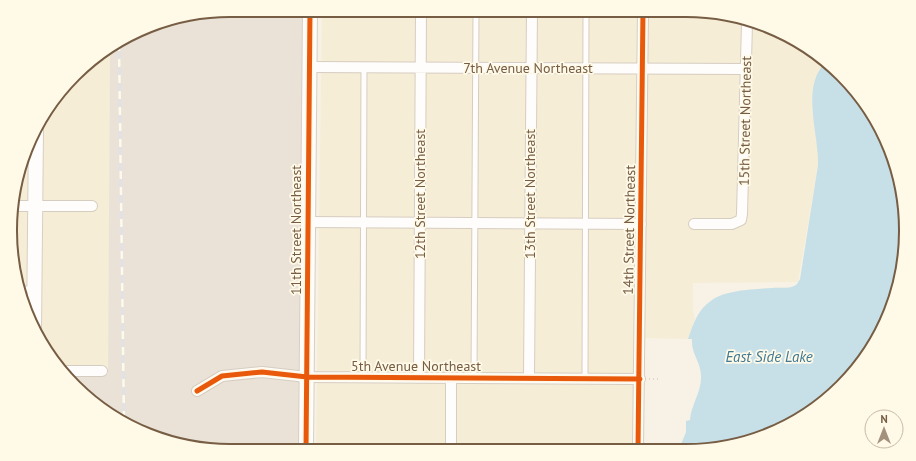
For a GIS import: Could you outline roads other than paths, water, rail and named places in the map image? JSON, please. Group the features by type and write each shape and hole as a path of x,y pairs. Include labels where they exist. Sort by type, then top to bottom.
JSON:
{"street":[{"name":"11th Street Northeast","path":"306,444 310,17"},
{"name":"12th Street Northeast","path":"419,378 421,17"},
{"name":"13th Street Northeast","path":"529,378 532,17"},
{"name":"14th Street Northeast","path":"638,444 643,17"},
{"name":"15th Street Northeast","path":"694,224 732,224 740,220 743,210 747,26"},
{"name":"7th Avenue Northeast","path":"309,67 746,69"},
{"path":"29,303 27,289 34,206 36,143"},
{"path":"19,206 92,206"},
{"path":"308,222 641,224"},
{"path":"70,371 102,371"},
{"name":"5th Avenue Northeast","path":"197,391 222,376 262,372 307,377 640,379"},
{"path":"451,378 451,444"}],"lane":[{"path":"474,378 476,17"},
{"path":"584,379 586,17"},
{"path":"363,377 364,67"}],"water":[{"name":"East Side Lake","path":"822,67 855,101 877,136 888,162 895,189 899,217 899,244 895,272 888,299 877,325 855,360 826,391 804,408 767,428 741,437 699,444 681,444 686,432 686,421 690,420 701,381 699,365 693,349 692,339 688,339 694,322 700,312 712,300 725,294 749,290 791,287 796,285 800,279 818,165 812,99 817,74"}],"railway":[{"path":"119,49 124,415"}]}
